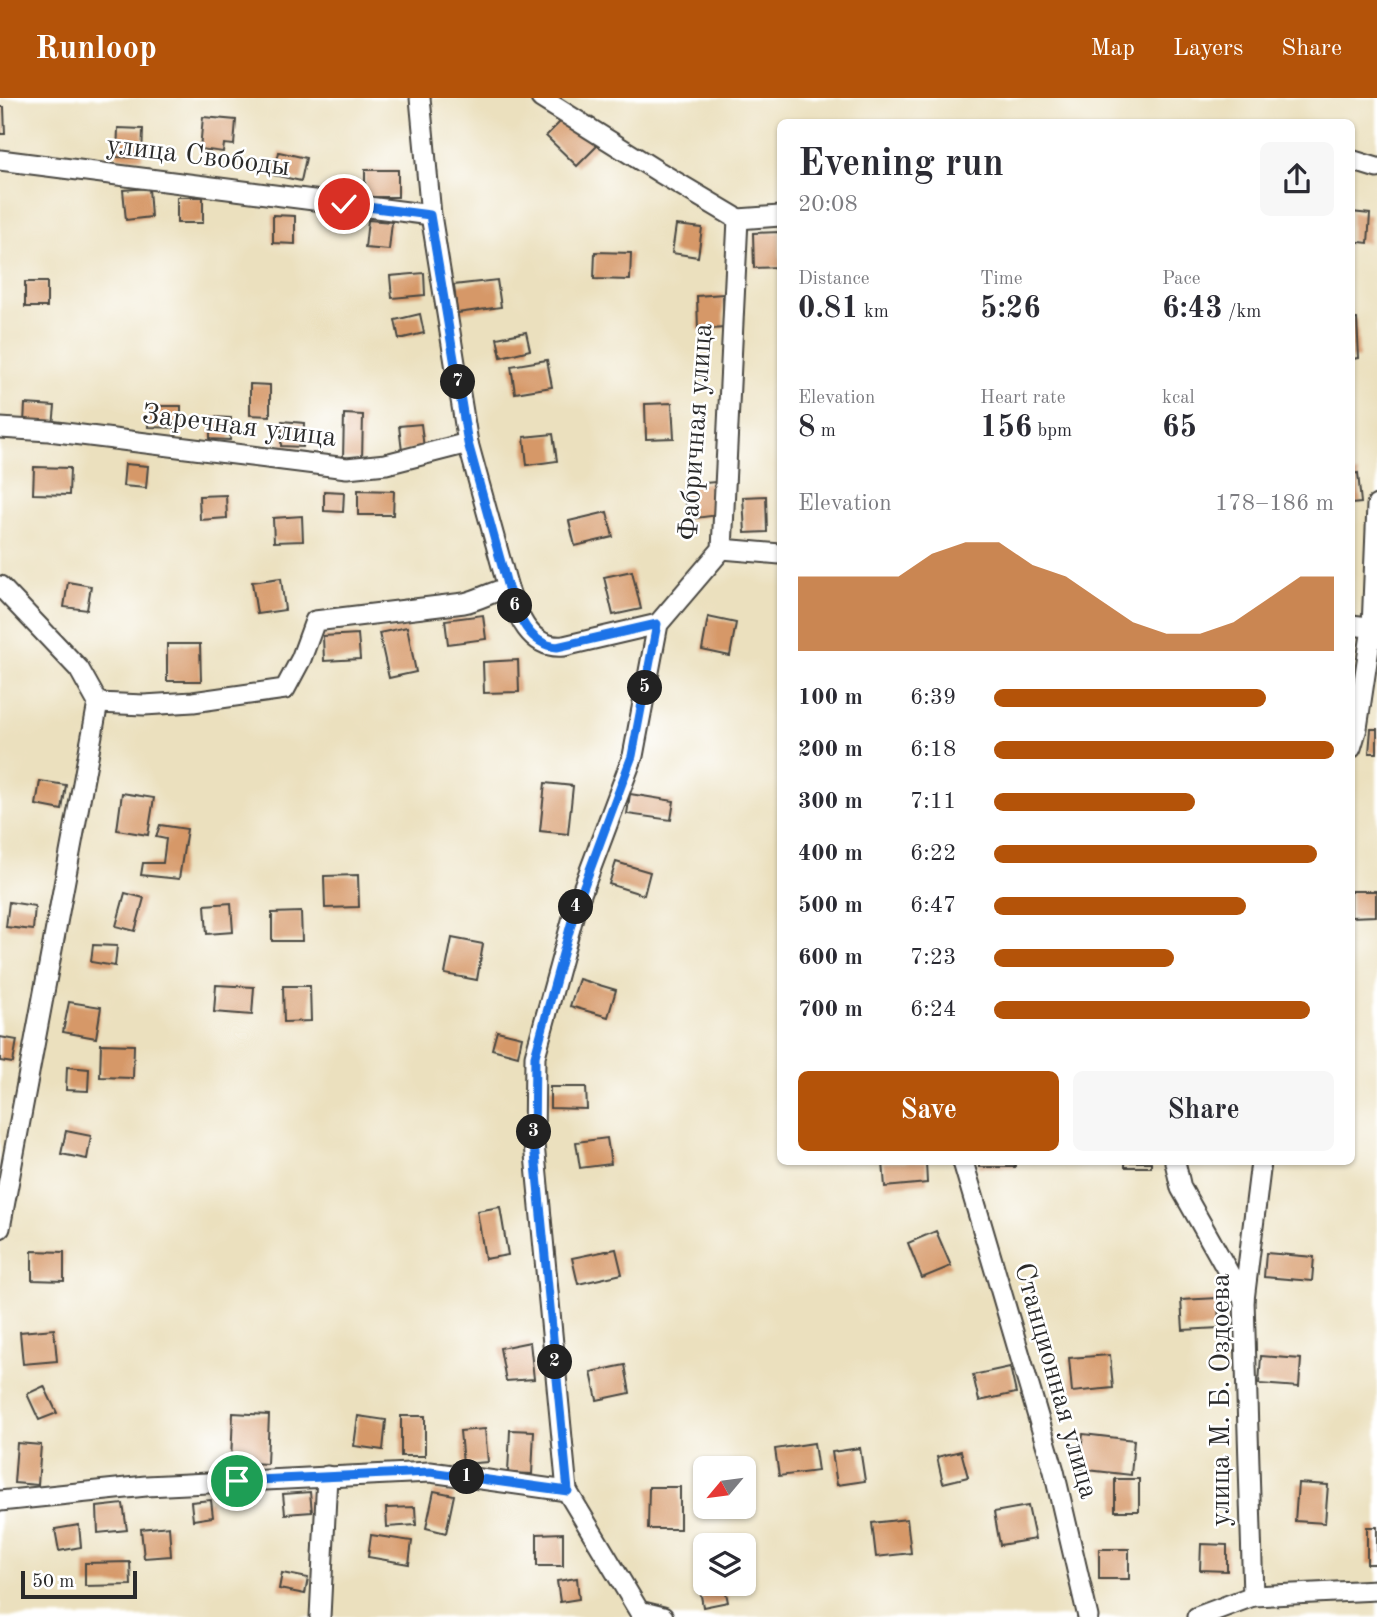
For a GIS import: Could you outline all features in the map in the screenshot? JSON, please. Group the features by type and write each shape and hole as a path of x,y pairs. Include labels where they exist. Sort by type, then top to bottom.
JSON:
{"street":[{"path":"419,98 430,215 468,443 516,610 536,639 549,646 564,646 657,624 632,756 575,910 535,1056 534,1144 568,1491 639,1611 663,1617"},
{"path":"541,98 738,219 777,216"},
{"name":"улица Свободы","path":"0,160 430,215"},
{"path":"1355,161 1377,168"},
{"name":"Фабричная улица","path":"657,624 722,549 738,219"},
{"name":"Заречная улица","path":"0,428 49,431 347,468 386,464 468,443"},
{"path":"1355,735 1375,628 1377,506"},
{"path":"722,549 777,554"},
{"path":"0,586 79,669 98,703 0,1228"},
{"path":"98,703 144,705 193,702 285,690 301,659 315,621 464,603 508,588"},
{"path":"1355,626 1375,628"},
{"name":"Станционная улица","path":"964,1165 1054,1471 1088,1617"},
{"path":"1176,1165 1181,1188 1244,1300"},
{"name":"улица М. Б. Оздоева","path":"1253,1596 1244,1300 1261,1165"},
{"path":"0,1501 146,1486 430,1472 568,1491"},
{"path":"320,1617 327,1476"},
{"path":"1197,1617 1253,1596 1377,1590"}],"building":[{"path":"0,107 4,107 5,134 0,134"},
{"path":"566,116 597,146 577,166 546,136"},
{"path":"203,117 236,120 234,145 224,144 223,152 200,149"},
{"path":"118,128 143,129 142,158 117,157"},
{"path":"279,152 306,158 301,181 274,175"},
{"path":"365,170 398,170 398,197 365,197"},
{"path":"149,188 151,217 126,220 123,190"},
{"path":"177,197 203,197 203,223 177,223"},
{"path":"1355,212 1370,214 1368,243 1355,241"},
{"path":"273,215 295,216 295,244 273,243"},
{"path":"368,220 392,222 389,250 365,248"},
{"path":"676,225 702,228 698,257 672,253"},
{"path":"777,232 777,267 754,268 753,233"},
{"path":"595,252 631,253 630,280 594,279"},
{"path":"424,273 425,295 392,298 390,276"},
{"path":"497,280 501,307 457,313 454,285"},
{"path":"25,282 47,282 47,307 25,307"},
{"path":"723,294 724,328 698,330 697,296"},
{"path":"420,314 424,333 399,339 395,320"},
{"path":"1355,319 1357,319 1359,358 1355,358"},
{"path":"526,332 530,350 501,357 497,338"},
{"path":"547,360 552,387 515,393 511,366"},
{"path":"250,384 270,385 270,416 250,415"},
{"path":"672,403 674,438 646,439 645,404"},
{"path":"25,404 55,406 53,426 24,424"},
{"path":"149,406 181,406 181,428 148,427"},
{"path":"344,414 363,415 362,460 343,459"},
{"path":"210,417 231,418 230,440 210,439"},
{"path":"282,421 304,423 303,447 281,446"},
{"path":"421,424 424,448 402,451 399,426"},
{"path":"553,434 557,461 527,465 524,437"},
{"path":"125,464 148,466 146,488 123,486"},
{"path":"34,467 70,468 69,495 33,494"},
{"path":"1355,473 1358,473 1361,503 1355,504"},
{"path":"715,482 719,515 688,519 684,485"},
{"path":"358,490 394,491 393,515 358,515"},
{"path":"324,491 344,492 343,512 324,511"},
{"path":"226,495 227,518 200,520 199,496"},
{"path":"766,496 767,532 745,533 743,497"},
{"path":"607,512 613,537 575,546 569,521"},
{"path":"302,516 303,541 274,542 273,518"},
{"path":"632,571 641,609 613,615 604,577"},
{"path":"281,578 285,610 257,614 252,582"},
{"path":"68,582 91,586 87,610 64,607"},
{"path":"483,615 486,639 448,644 445,620"},
{"path":"708,617 736,623 730,656 702,650"},
{"path":"407,627 416,672 389,678 379,633"},
{"path":"358,634 360,659 324,661 323,636"},
{"path":"167,644 200,644 201,681 167,681"},
{"path":"518,660 519,692 484,693 483,662"},
{"path":"1371,729 1377,729 1377,753 1369,753"},
{"path":"40,781 66,785 62,810 36,805"},
{"path":"545,783 573,786 568,834 540,831"},
{"path":"122,793 154,798 148,835 117,830"},
{"path":"630,794 674,801 671,820 627,814"},
{"path":"160,825 187,829 179,879 141,875 143,863 163,863 166,839 156,837"},
{"path":"616,862 650,872 644,895 609,884"},
{"path":"358,875 359,907 325,908 324,876"},
{"path":"1355,891 1376,891 1376,916 1355,917"},
{"path":"125,893 144,898 135,931 116,926"},
{"path":"9,902 35,906 33,930 6,927"},
{"path":"231,903 233,932 207,934 205,905"},
{"path":"301,912 302,941 272,941 272,913"},
{"path":"452,938 483,944 477,980 445,974"},
{"path":"93,945 117,946 115,966 91,962"},
{"path":"579,979 616,990 608,1017 570,1006"},
{"path":"216,985 254,987 252,1015 214,1012"},
{"path":"283,986 310,986 311,1021 284,1022"},
{"path":"69,1002 101,1007 96,1038 63,1032"},
{"path":"497,1031 522,1037 518,1056 492,1049"},
{"path":"0,1037 17,1040 13,1063 0,1061"},
{"path":"101,1044 134,1045 133,1078 100,1077"},
{"path":"67,1067 89,1069 88,1091 66,1090"},
{"path":"550,1087 586,1087 587,1109 550,1108"},
{"path":"66,1131 91,1136 87,1159 61,1154"},
{"path":"607,1138 611,1164 580,1168 576,1142"},
{"path":"883,1165 926,1165 927,1183 885,1187"},
{"path":"979,1165 1015,1165 1015,1167"},
{"path":"1125,1165 1151,1165 1151,1167"},
{"path":"500,1207 508,1255 485,1259 477,1211"},
{"path":"936,1231 951,1266 922,1278 908,1243"},
{"path":"616,1249 622,1274 578,1284 572,1258"},
{"path":"32,1251 64,1252 64,1281 32,1280"},
{"path":"1266,1253 1314,1257 1312,1281 1264,1277"},
{"path":"1218,1298 1219,1328 1183,1330 1181,1300"},
{"path":"54,1329 57,1361 23,1364 20,1332"},
{"path":"530,1342 534,1379 506,1381 500,1348"},
{"path":"1110,1355 1113,1388 1072,1392 1069,1358"},
{"path":"1261,1356 1301,1359 1299,1387 1259,1384"},
{"path":"625,1365 630,1393 597,1400 591,1372"},
{"path":"1010,1367 1016,1393 979,1401 973,1375"},
{"path":"44,1386 57,1413 39,1420 27,1394"},
{"path":"233,1413 269,1415 267,1464 231,1462"},
{"path":"358,1416 386,1420 383,1450 354,1446"},
{"path":"401,1416 425,1416 425,1456 401,1456"},
{"path":"485,1429 488,1462 463,1464 460,1431"},
{"path":"510,1430 534,1431 532,1474 508,1473"},
{"path":"1083,1434 1134,1440 1131,1475 1079,1469"},
{"path":"17,1443 41,1445 38,1485 14,1483"},
{"path":"814,1443 818,1471 779,1476 775,1449"},
{"path":"860,1448 865,1481 837,1485 832,1452"},
{"path":"961,1451 968,1477 943,1483 937,1457"},
{"path":"1115,1479 1139,1479 1139,1511 1115,1511"},
{"path":"1298,1483 1328,1485 1325,1523 1295,1521"},
{"path":"649,1487 680,1487 680,1529 648,1529"},
{"path":"434,1491 454,1495 446,1533 426,1528"},
{"path":"310,1492 312,1512 285,1514 283,1494"},
{"path":"211,1500 213,1517 193,1520 191,1502"},
{"path":"123,1504 127,1530 98,1533 97,1507"},
{"path":"1028,1506 1035,1539 1000,1545 994,1512"},
{"path":"415,1507 416,1525 387,1527 386,1508"},
{"path":"907,1519 911,1553 876,1557 872,1523"},
{"path":"79,1525 81,1547 59,1551 55,1529"},
{"path":"169,1526 171,1556 144,1558 141,1529"},
{"path":"1367,1527 1377,1527 1377,1564 1367,1564"},
{"path":"563,1533 563,1566 537,1566 537,1534"},
{"path":"371,1535 412,1541 409,1564 368,1557"},
{"path":"1201,1544 1227,1545 1227,1571 1200,1570"},
{"path":"1099,1549 1129,1549 1129,1579 1099,1579"},
{"path":"130,1562 131,1585 85,1586 85,1563"},
{"path":"282,1573 308,1578 305,1594 279,1589"},
{"path":"577,1578 579,1599 560,1602 557,1581"},
{"path":"701,1596 727,1596 728,1602 703,1607"}],"route":[{"path":"237,1481 430,1472 568,1491 534,1144 535,1056 575,910 632,756 657,624 557,647 542,643 528,631 508,588 468,443 430,215 344,204"}]}
